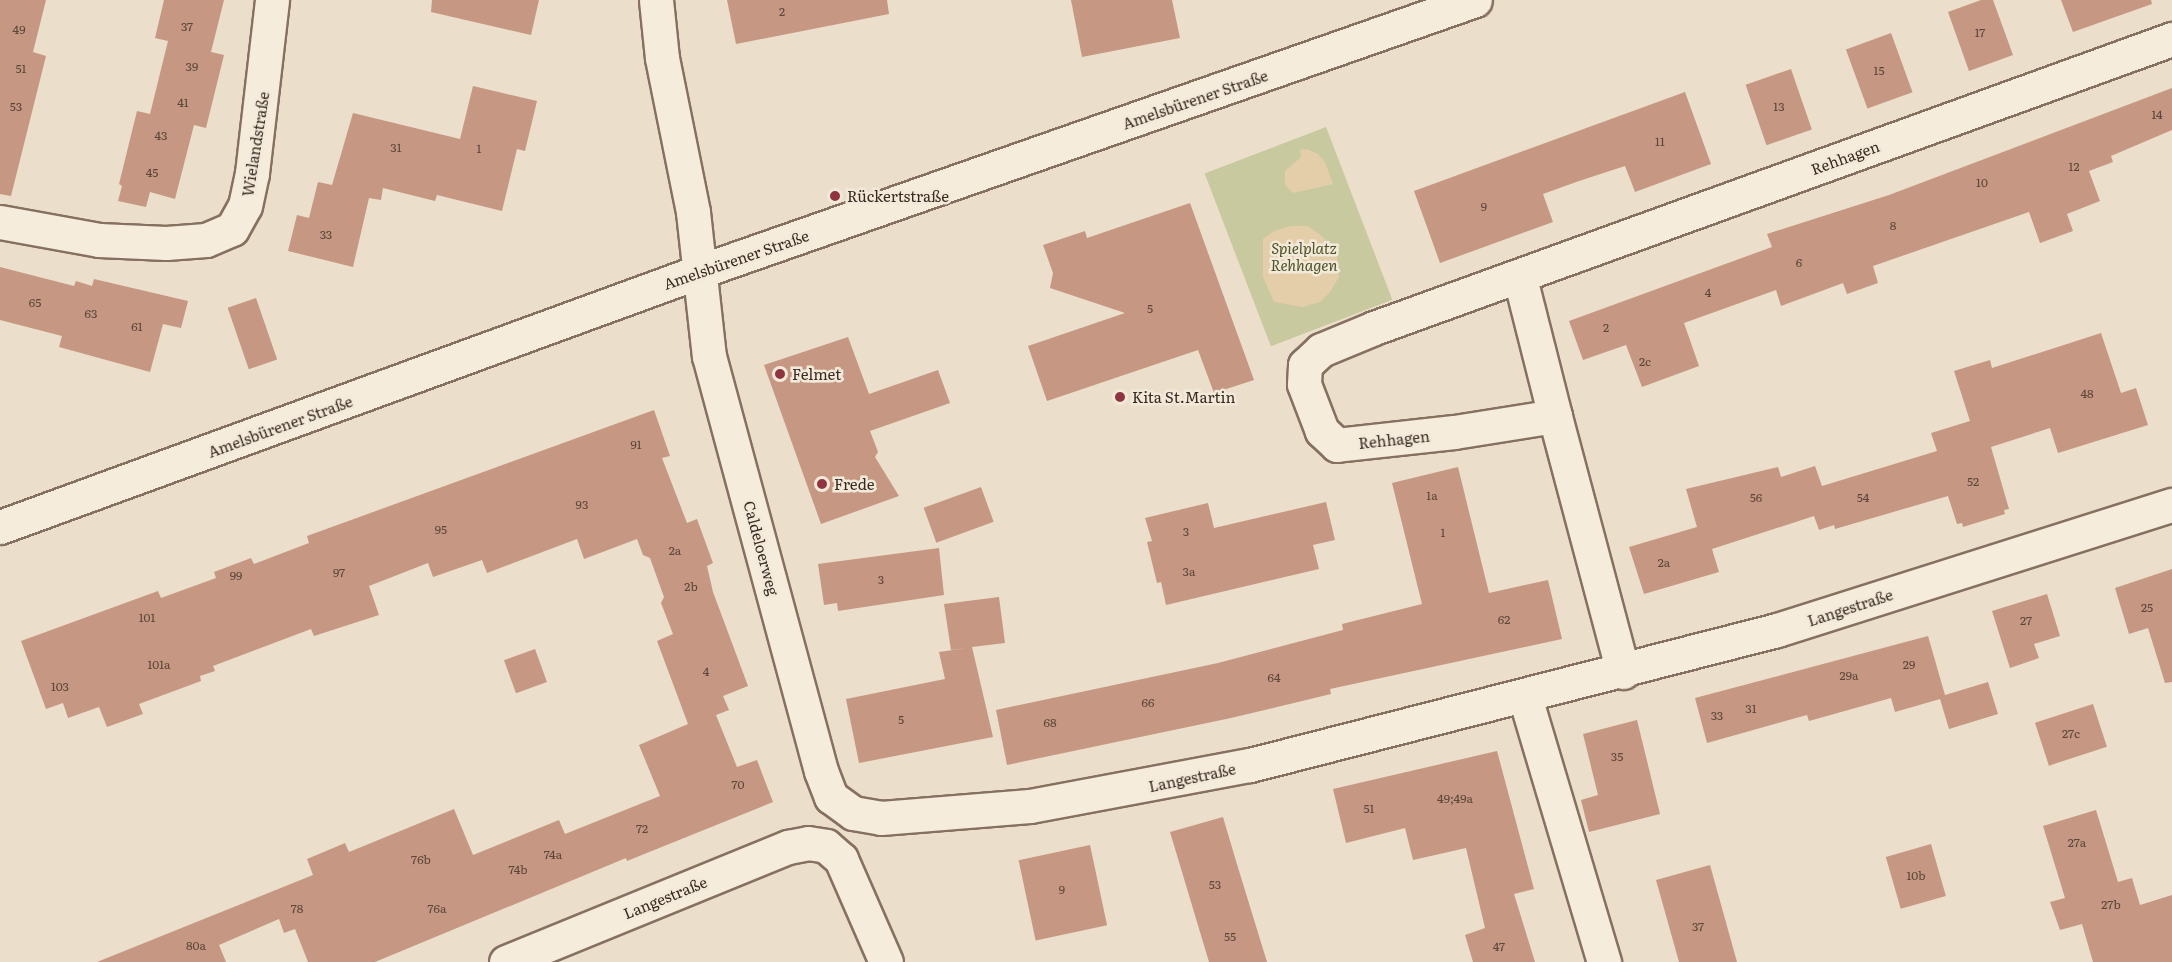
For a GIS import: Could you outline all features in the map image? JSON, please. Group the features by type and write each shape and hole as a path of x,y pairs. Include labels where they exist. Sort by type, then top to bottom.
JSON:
{"street":[{"name":"Wielandstraße","path":"0,222 99,240 166,243 206,240 232,230 245,206 252,173 272,0"},
{"path":"656,0 662,58 693,212 698,272"},
{"name":"Amelsbürener Straße","path":"0,527 698,272 1475,0"},
{"name":"Rehhagen","path":"1555,416 1442,434 1337,445 1322,431 1304,384 1305,364 1321,350 2172,39"},
{"name":"Caldeloerweg","path":"698,272 709,356 821,771 831,797 853,813"},
{"path":"1520,278 1623,672"},
{"name":"Langestraße","path":"853,813 881,818 1097,796 1250,765 1623,672 1777,630 2172,506"},
{"path":"1525,697 1604,962"},
{"name":"Langestraße","path":"506,962 788,847 808,843 826,846 849,873 886,962"}],"green space":[{"name":"Spielplatz Rehhagen","path":"1326,127 1392,300 1271,346 1205,174"}],"sand":[{"path":"1307,149 1318,154 1325,162 1333,184 1293,193 1285,185 1285,171 1301,157 1300,150"},
{"path":"1291,226 1308,226 1323,237 1337,256 1339,277 1330,292 1320,302 1303,307 1274,302 1263,277 1263,239 1274,231"}],"building":[{"path":"0,0 46,0 33,52 46,56 11,196 0,194"},
{"path":"164,0 224,0 211,52 224,55 206,128 194,125 175,199 150,192 146,207 118,201 122,186 119,184 137,111 150,114 168,41 155,38"},
{"path":"432,0 539,0 531,35 431,12"},
{"path":"727,0 887,0 889,14 736,44"},
{"path":"1071,0 1172,0 1180,38 1082,57"},
{"path":"1981,0 1993,0 2013,55 1969,71 1948,12"},
{"path":"2061,0 2151,0 2152,4 2073,32"},
{"path":"1891,33 1913,92 1867,109 1846,49"},
{"path":"1791,69 1812,130 1766,145 1746,85"},
{"path":"473,86 537,101 525,151 517,149 502,211 437,195 435,201 383,188 381,200 369,198 353,267 288,251 297,215 309,218 318,182 332,185 353,113 460,139"},
{"path":"2172,88 2172,130 2111,156 2113,162 2089,171 2100,201 2067,214 2073,231 2040,243 2029,212 1873,266 1878,283 1847,294 1843,283 1781,306 1776,290 1684,323 1699,366 1642,387 1626,345 1583,360 1569,321 1772,247 1767,234 1889,195"},
{"path":"1685,92 1711,164 1635,192 1625,166 1543,194 1553,222 1440,263 1414,191"},
{"path":"1190,203 1254,380 1214,393 1198,350 1047,401 1028,346 1125,313 1050,288 1053,273 1043,245 1085,231 1087,238"},
{"path":"0,267 74,286 76,281 92,286 94,279 188,301 181,328 163,324 150,372 59,347 62,336 0,320"},
{"path":"256,298 277,359 249,369 228,308"},
{"path":"2101,333 2121,393 2136,388 2148,425 2058,453 2050,428 1991,447 2009,509 2004,510 2005,514 1963,527 1962,523 1957,524 1948,496 1835,529 1834,525 1819,530 1814,516 1712,549 1719,572 1644,594 1629,547 1697,527 1686,489 1778,467 1781,477 1815,466 1822,486 1937,451 1931,433 1970,421 1954,371 1990,360 1992,368"},
{"path":"848,337 869,394 938,370 950,403 870,431 878,452 875,457 899,496 821,524 764,365"},
{"path":"654,410 670,456 662,458 687,523 697,519 713,563 707,566 713,592 748,686 723,696 729,710 716,715 737,767 757,760 773,802 627,861 626,858 375,962 308,962 295,929 284,933 279,919 219,945 226,962 97,962 313,875 307,859 345,843 349,852 454,809 473,855 559,820 565,834 660,796 639,745 688,724 657,641 673,634 661,603 664,597 650,558 643,555 637,539 584,559 577,539 487,573 482,560 433,577 428,563 369,586 379,615 314,636 311,629 213,666 215,671 200,676 201,681 139,704 143,714 107,727 99,707 68,718 63,703 46,709 21,641 158,591 161,598 216,578 214,572 251,558 254,564 309,543 307,536"},
{"path":"1458,467 1489,593 1548,580 1562,639 1330,689 1331,694 1231,718 1007,765 996,710 1218,663 1343,630 1342,624 1422,604 1392,483"},
{"path":"981,487 994,522 936,543 924,508"},
{"path":"1326,502 1335,540 1313,545 1319,569 1166,605 1161,582 1157,583 1147,542 1152,541 1145,518 1208,503 1214,528"},
{"path":"939,548 944,595 838,611 837,603 824,605 818,564"},
{"path":"2172,569 2172,682 2165,683 2148,628 2129,634 2115,588"},
{"path":"2047,594 2060,636 2034,644 2039,658 2010,668 1992,611"},
{"path":"999,597 1005,643 972,647 993,737 859,763 846,699 945,679 939,652 967,648 951,650 944,604"},
{"path":"1928,636 1945,695 1988,682 1998,714 1949,729 1940,699 1895,712 1891,698 1809,721 1807,715 1707,743 1695,698"},
{"path":"535,649 547,682 516,693 504,660"},
{"path":"2093,704 2107,747 2049,766 2035,723"},
{"path":"1637,720 1660,814 1589,832 1581,800 1598,795 1583,734"},
{"path":"1497,751 1534,889 1514,894 1535,962 1473,962 1465,935 1485,928 1466,848 1413,860 1405,828 1346,843 1333,789"},
{"path":"2096,810 2118,882 2132,878 2140,905 2172,895 2172,962 2093,962 2082,924 2060,930 2050,902 2065,898 2043,826"},
{"path":"1223,817 1267,962 1209,962 1170,832"},
{"path":"1931,844 1946,896 1901,909 1886,857"},
{"path":"1090,845 1107,925 1036,940 1019,860"},
{"path":"1710,865 1737,962 1679,962 1656,880"}],"place":[{"name":"Rückertstraße","path":"835,196"},
{"name":"Felmet","path":"780,374"},
{"name":"Kita St.Martin","path":"1120,397"},
{"name":"Frede","path":"822,484"}]}
